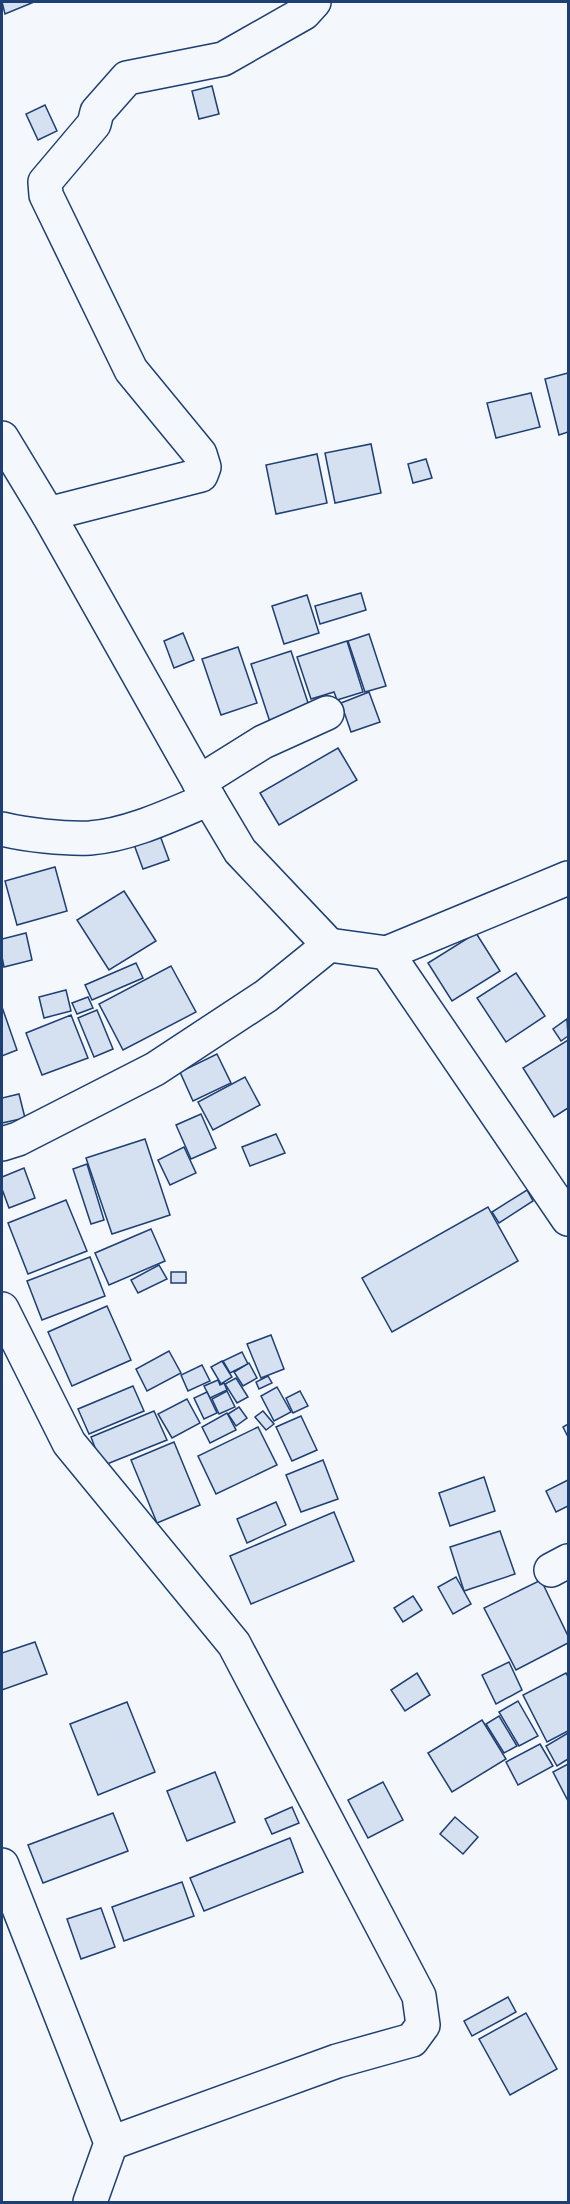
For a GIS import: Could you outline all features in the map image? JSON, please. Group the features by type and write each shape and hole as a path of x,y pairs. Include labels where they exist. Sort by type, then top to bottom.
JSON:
{"street":[{"path":"48,514 201,475 204,467 200,454 131,370 46,195 45,182 94,124 97,112 127,78 223,59 304,13 314,2"},
{"path":"2,438 48,514 240,851 329,945 387,953 568,878"},
{"path":"2,829 21,833 90,838 142,826 204,791 263,742 327,713"},
{"path":"2,1144 18,1139 155,1069 266,996 329,945"},
{"path":"387,953 568,1219"},
{"path":"2,1309 69,1443 234,1644 419,1996 422,2011 423,2025 412,2040 337,2061 111,2143"},
{"path":"2,1865 111,2143 90,2202"}],"building":[{"path":"2,2 34,2 5,14"},
{"path":"212,86 219,114 199,119 192,91"},
{"path":"45,105 57,131 38,140 26,114"},
{"path":"568,373 568,432 559,435 545,379"},
{"path":"531,393 540,427 496,438 487,403"},
{"path":"371,444 381,493 335,503 325,453"},
{"path":"317,454 327,503 276,514 266,465"},
{"path":"426,459 432,478 413,483 408,464"},
{"path":"361,593 366,610 320,624 315,606"},
{"path":"307,595 319,633 284,644 272,606"},
{"path":"183,633 194,660 174,668 164,641"},
{"path":"369,634 386,686 365,692 348,641"},
{"path":"347,641 363,692 337,700 334,692 311,699 297,657"},
{"path":"238,647 257,703 221,715 202,659"},
{"path":"291,651 310,709 270,722 251,664"},
{"path":"369,692 380,722 351,732 341,703"},
{"path":"338,748 357,780 279,825 260,793"},
{"path":"158,830 169,860 143,869 132,839"},
{"path":"55,867 67,911 17,925 5,881"},
{"path":"124,891 156,941 109,970 77,920"},
{"path":"26,933 32,960 4,967 2,939"},
{"path":"476,933 500,971 452,1001 428,963"},
{"path":"136,963 143,978 92,1000 85,985"},
{"path":"171,966 196,1012 123,1050 99,1004"},
{"path":"516,973 545,1016 506,1042 477,998"},
{"path":"66,990 71,1011 44,1018 39,997"},
{"path":"88,997 93,1008 77,1014 72,1003"},
{"path":"2,1007 17,1050 2,1056"},
{"path":"97,1010 113,1049 94,1057 78,1018"},
{"path":"71,1015 88,1058 42,1075 26,1033"},
{"path":"567,1019 568,1036 561,1041 553,1029"},
{"path":"568,1040 568,1108 554,1117 523,1068"},
{"path":"217,1054 231,1083 193,1101 180,1072"},
{"path":"245,1077 260,1105 213,1130 198,1102"},
{"path":"19,1094 25,1118 2,1123 2,1098"},
{"path":"201,1114 216,1148 191,1159 176,1125"},
{"path":"276,1134 285,1153 250,1166 242,1147"},
{"path":"145,1139 170,1215 112,1234 86,1158"},
{"path":"184,1147 196,1173 170,1185 158,1160"},
{"path":"87,1164 104,1220 91,1224 73,1169"},
{"path":"24,1168 35,1198 9,1208 2,1189 2,1177"},
{"path":"527,1190 533,1201 499,1223 492,1212"},
{"path":"66,1200 87,1251 28,1274 8,1223"},
{"path":"488,1207 518,1261 392,1332 362,1278"},
{"path":"151,1229 165,1261 109,1285 95,1253"},
{"path":"90,1257 105,1296 42,1320 27,1281"},
{"path":"159,1265 167,1279 138,1293 131,1280"},
{"path":"171,1272 186,1272 186,1283 171,1283"},
{"path":"107,1306 131,1360 72,1386 48,1332"},
{"path":"271,1335 284,1369 261,1378 247,1344"},
{"path":"169,1351 181,1373 147,1391 136,1369"},
{"path":"242,1352 248,1364 230,1373 223,1361"},
{"path":"222,1361 232,1377 221,1384 211,1367"},
{"path":"249,1363 257,1378 243,1386 234,1372"},
{"path":"202,1365 210,1381 188,1391 181,1375"},
{"path":"268,1376 272,1383 259,1389 256,1382"},
{"path":"236,1378 248,1397 237,1403 225,1384"},
{"path":"218,1380 220,1385 224,1383 227,1390 210,1398 204,1386"},
{"path":"133,1386 144,1411 89,1434 78,1409"},
{"path":"277,1387 291,1412 274,1421 261,1396"},
{"path":"227,1391 235,1407 219,1414 212,1399"},
{"path":"300,1391 308,1406 293,1413 286,1398"},
{"path":"207,1392 217,1413 204,1419 194,1398"},
{"path":"187,1399 200,1423 172,1438 158,1414"},
{"path":"239,1407 247,1418 236,1426 228,1414"},
{"path":"154,1411 167,1440 102,1466 91,1437"},
{"path":"263,1411 274,1424 266,1430 255,1417"},
{"path":"227,1413 236,1430 210,1443 202,1427"},
{"path":"301,1416 317,1450 292,1461 276,1427"},
{"path":"568,1424 568,1437 563,1427"},
{"path":"258,1427 277,1465 216,1494 198,1456"},
{"path":"174,1442 200,1505 157,1523 131,1460"},
{"path":"323,1460 338,1499 301,1512 286,1475"},
{"path":"484,1477 495,1511 450,1526 439,1493"},
{"path":"568,1480 568,1506 556,1512 546,1491"},
{"path":"276,1502 286,1525 247,1543 237,1519"},
{"path":"334,1512 354,1561 251,1604 230,1556"},
{"path":"500,1531 515,1574 464,1591 450,1547"},
{"path":"456,1577 471,1604 453,1614 438,1587"},
{"path":"541,1580 568,1636 568,1643 516,1670 484,1608"},
{"path":"413,1596 422,1610 403,1622 394,1608"},
{"path":"35,1642 47,1674 2,1690 2,1653"},
{"path":"509,1662 522,1690 496,1704 482,1675"},
{"path":"417,1673 430,1695 405,1711 391,1690"},
{"path":"566,1673 568,1677 568,1731 547,1742 523,1695"},
{"path":"518,1701 538,1736 519,1746 499,1712"},
{"path":"127,1702 155,1772 98,1795 70,1724"},
{"path":"499,1716 517,1746 504,1753 486,1724"},
{"path":"482,1720 506,1759 452,1792 428,1753"},
{"path":"568,1733 568,1759 557,1766 546,1746"},
{"path":"540,1744 553,1766 518,1785 506,1762"},
{"path":"568,1764 568,1801 553,1772"},
{"path":"215,1772 235,1822 187,1841 167,1791"},
{"path":"383,1782 403,1820 368,1838 348,1800"},
{"path":"292,1807 299,1823 272,1834 265,1819"},
{"path":"113,1813 128,1851 43,1883 28,1845"},
{"path":"455,1817 478,1837 463,1854 440,1834"},
{"path":"290,1838 303,1872 204,1911 190,1878"},
{"path":"182,1882 194,1916 124,1941 112,1907"},
{"path":"101,1908 115,1947 81,1959 67,1919"},
{"path":"508,1997 516,2012 472,2036 464,2021"},
{"path":"526,2013 557,2069 510,2095 479,2039"}]}
